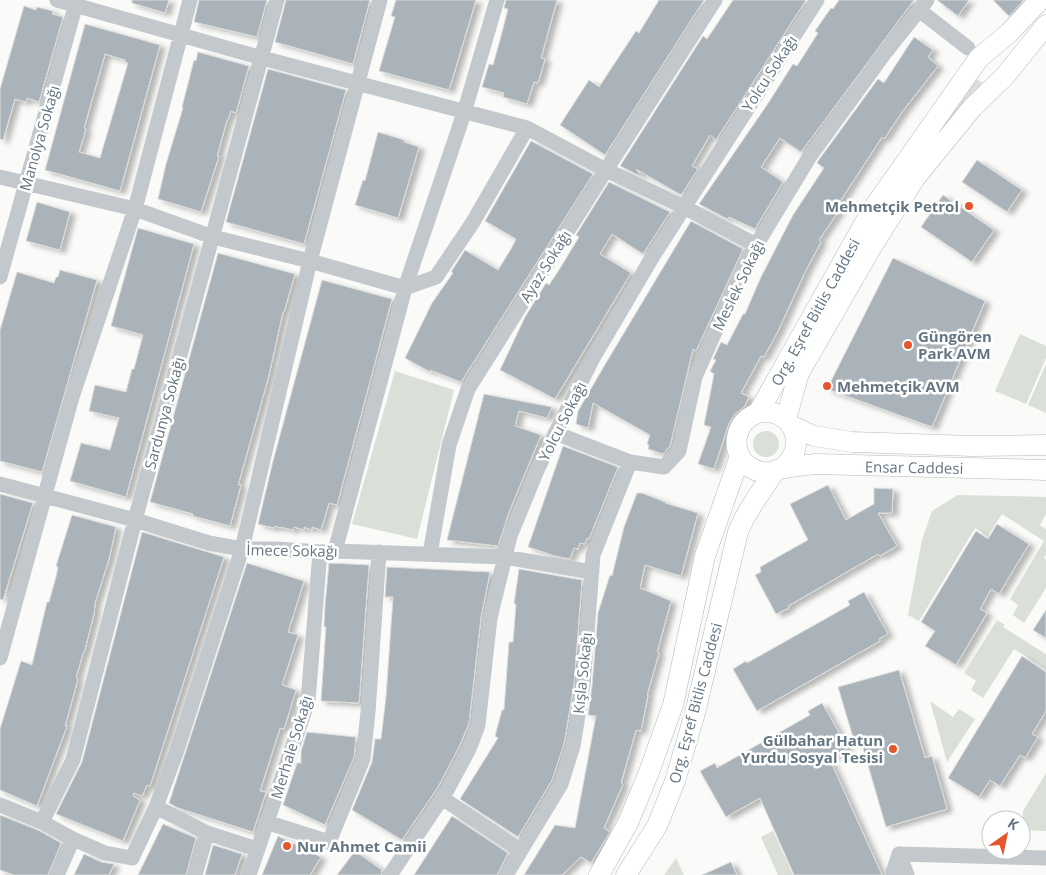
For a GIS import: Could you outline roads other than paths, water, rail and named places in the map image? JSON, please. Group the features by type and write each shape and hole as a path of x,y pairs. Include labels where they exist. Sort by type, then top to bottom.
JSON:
{"street":[{"path":"57,0 76,3 262,58 464,113 527,128 756,245"},
{"path":"0,658 72,397 135,209 190,0"},
{"name":"Sardunya Sokağı","path":"42,822 73,760 135,520 277,0"},
{"path":"0,805 42,822 105,853 132,858 156,807 176,753 242,549 310,261 380,0"},
{"name":"Merhale Sokağı","path":"249,875 308,701 327,551 405,288 464,113 497,0"},
{"name":"Ayaz Sokağı","path":"430,554 449,445 468,389 715,0"},
{"name":"Yolcu Sokağı","path":"390,875 442,798 469,749 478,725 490,618 510,536 531,485 556,433 593,358 653,256 817,0"},
{"name":"Org. Eşref Bitlis Caddesi","path":"599,875 628,823 673,705 705,556 740,456 736,447 740,427 746,420 758,414 872,210 979,58 1009,33 1040,0"},
{"name":"Manolya Sokağı","path":"0,277 76,3"},
{"path":"923,5 968,48"},
{"name":"Meslek Sokağı","path":"556,433 630,462 664,467 679,451 695,377 746,262 810,156 884,54 923,5"},
{"name":"Org. Eşref Bitlis Caddesi","path":"626,875 657,826 676,781 695,714 738,532 744,515 778,470 790,461 795,452 796,438 789,423 799,373 871,248 915,178 972,108 1005,76 1046,25"},
{"path":"969,72 976,68 990,74 992,80 991,87 986,94"},
{"path":"0,176 135,209 212,237 310,261 405,288 436,277 473,222 527,128"},
{"path":"758,414 764,412 774,413 789,423"},
{"name":"Ensar Caddesi","path":"789,423 814,436 852,442 972,446 1046,446"},
{"path":"972,446 972,468"},
{"path":"740,456 754,470 764,472 778,470"},
{"name":"Kışla Sokağı","path":"506,875 560,784 573,746 583,685 593,555 630,462"},
{"name":"Ensar Caddesi","path":"778,470 816,464 1046,470"},
{"name":"İmece Sokağı","path":"0,484 135,520 209,543 242,549 277,548 505,557 592,572"},
{"path":"266,822 329,842 363,759 379,552"},
{"path":"442,798 520,850"},
{"path":"156,807 207,833 257,849"},
{"path":"195,875 207,833"},
{"path":"57,875 73,838"},
{"path":"898,874 898,854 1046,858"}],"place":[{"name":"Mehmetçik Petrol","path":"969,206"},
{"name":"Güngören Park AVM","path":"908,345"},
{"name":"Mehmetçik AVM","path":"827,386"},
{"name":"Gülbahar Hatun Yurdu Sosyal Tesisi","path":"893,749"},
{"name":"Nur Ahmet Camii","path":"287,846"}]}
